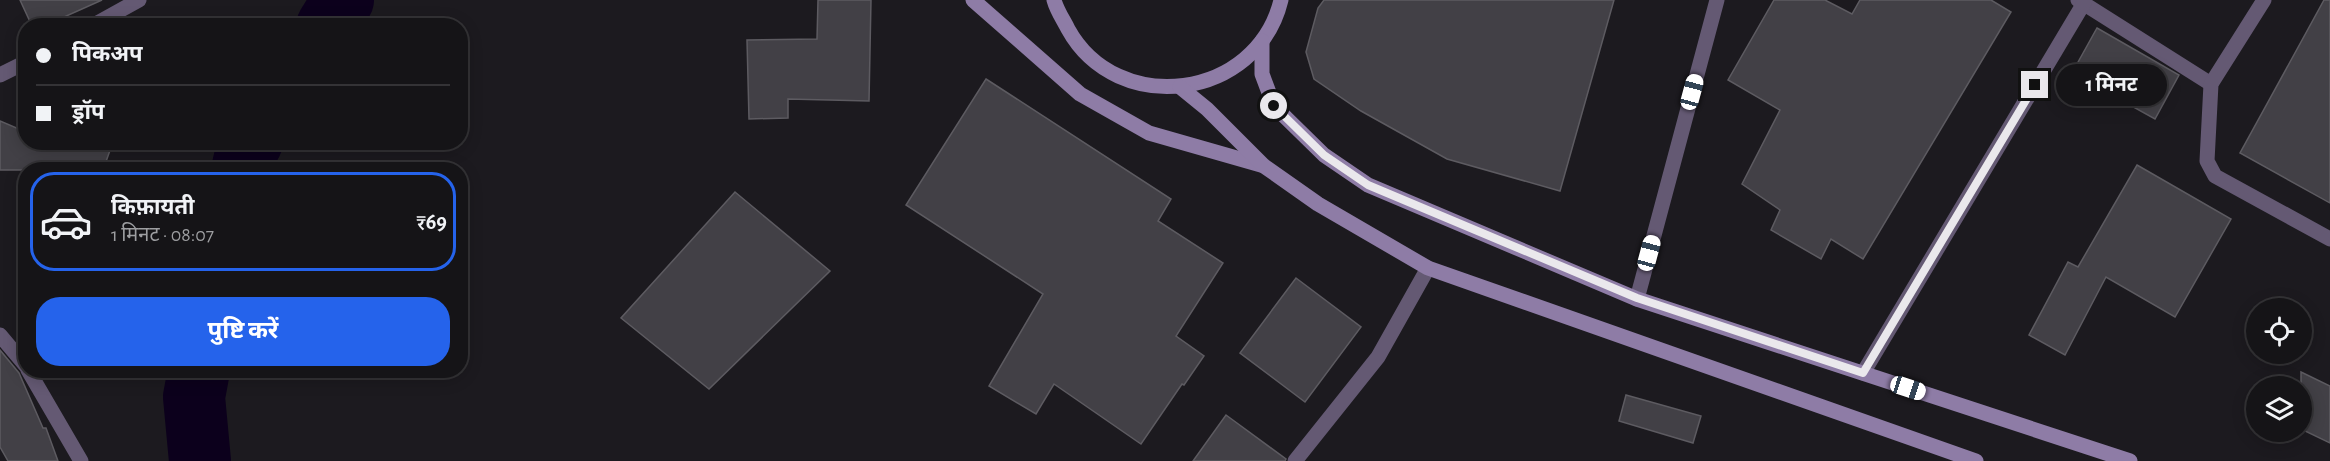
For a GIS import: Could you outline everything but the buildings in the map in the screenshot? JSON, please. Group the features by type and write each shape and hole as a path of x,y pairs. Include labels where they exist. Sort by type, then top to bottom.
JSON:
{"main road":[{"path":"973,0 1080,94 1149,133 1264,166"},
{"path":"1054,3 1076,43 1104,69 1140,85 1180,87 1211,80 1240,64 1262,41 1278,12 1281,0"},
{"path":"1262,41 1262,74 1274,106 1333,161 1368,185 1637,298 2130,461"},
{"path":"1180,87 1207,109 1264,166 1318,204 1428,268 1977,461"}],"street":[{"path":"107,18 140,0"},
{"path":"1637,298 1717,0"},
{"path":"2264,0 2211,84 2206,161 2215,176 2330,239"},
{"path":"1863,373 2081,2 2211,84"},
{"path":"0,75 18,66"},
{"path":"1295,461 1378,357 1428,268"},
{"path":"0,334 18,356"},
{"path":"33,378 81,461"}],"waterway":[{"path":"332,18 343,0"},
{"path":"244,162 248,150"},
{"path":"198,378 194,397 200,461"}],"route":[{"path":"1274,106 1324,155 1368,185 1637,298 1863,373 2035,85"}]}
